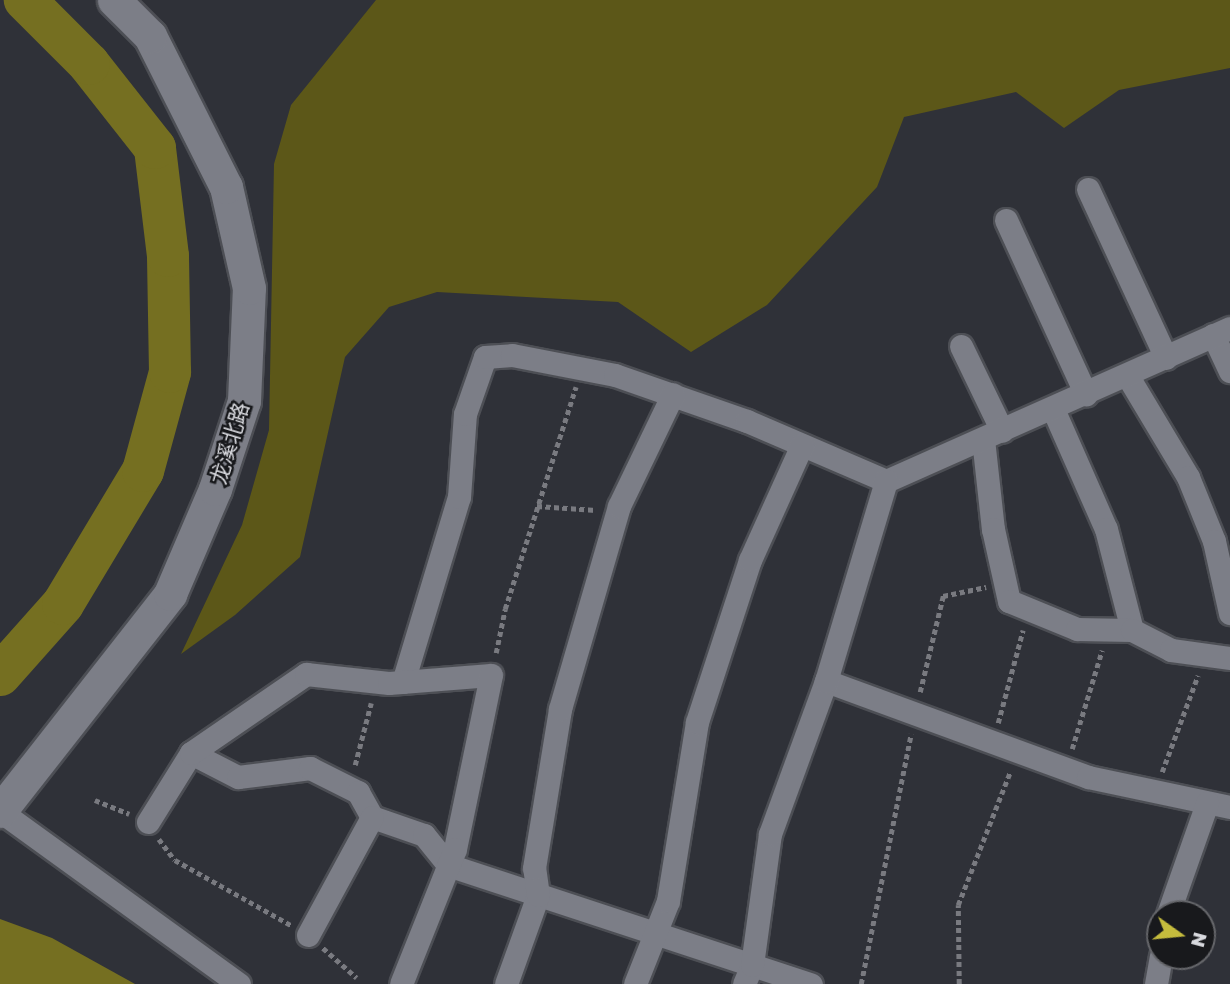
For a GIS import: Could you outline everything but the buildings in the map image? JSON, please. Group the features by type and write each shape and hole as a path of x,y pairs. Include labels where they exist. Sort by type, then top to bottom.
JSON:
{"street":[{"name":"龙溪北路","path":"0,811 170,594 215,489 244,401 249,288 226,187 150,36 114,0"},
{"path":"1088,189 1166,358"},
{"path":"1006,220 1086,395"},
{"path":"403,682 459,497 465,414 485,357 512,355 582,369 673,394 886,481 1086,395 1222,331 1230,371"},
{"path":"961,346 992,435 993,529 1010,601 1077,629 1132,630 1171,650 1230,658"},
{"path":"1127,375 1188,477 1214,541 1230,613"},
{"path":"506,984 537,895 534,868 560,709 617,512 673,394"},
{"path":"1053,408 1106,529 1132,630"},
{"path":"635,984 668,901 697,722 750,560 802,445"},
{"path":"748,974 770,834 826,681 886,481"},
{"path":"148,822 191,753 306,674 403,682 491,675 448,865 401,984"},
{"path":"826,681 1066,769 1230,807"},
{"path":"191,753 238,777 310,768 358,792 372,817 424,835 448,865 657,934 748,974 811,984"},
{"path":"1173,900 1207,803"},
{"path":"0,811 239,984"},
{"path":"308,935 372,817"}],"path":[{"path":"491,675 505,609 582,369"},
{"path":"537,506 617,512"},
{"path":"861,984 915,713 943,596 1005,582"},
{"path":"993,743 1009,673 1030,610"},
{"path":"1066,769 1108,629"},
{"path":"1154,791 1190,708 1204,654"},
{"path":"349,787 370,720 374,681"},
{"path":"960,984 958,905 1016,751"},
{"path":"95,800 148,822 174,860 308,935 357,978"}],"shaded area":[{"path":"376,0 1230,0 1230,68 1119,90 1064,128 1016,92 904,117 877,187 767,305 691,352 618,302 437,292 389,307 345,357 300,557 235,615 181,654 242,525 269,430 274,164 291,105"},
{"path":"0,919 52,938 135,984 0,984"}],"waterway":[{"path":"0,675 63,604 143,471 170,372 168,256 155,148 89,64 25,0"}]}
